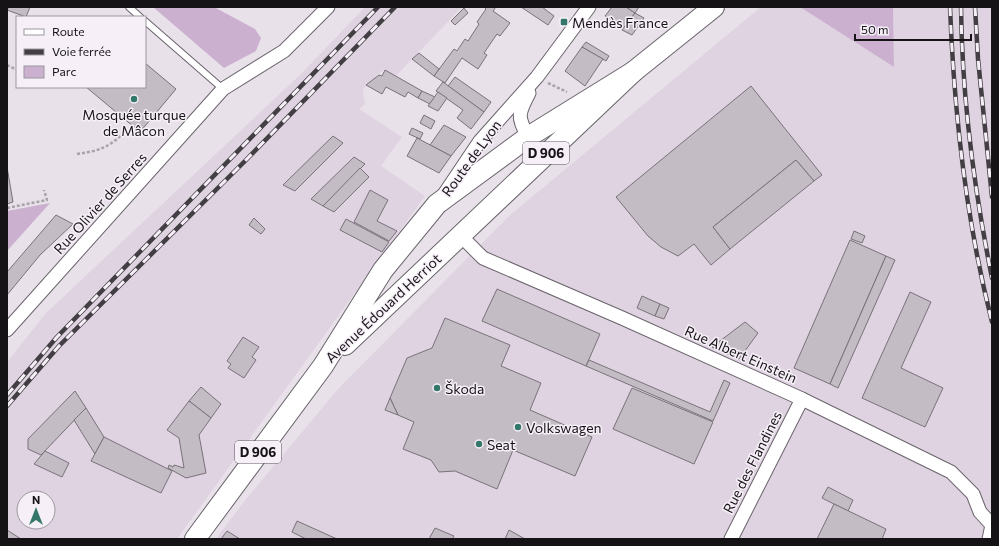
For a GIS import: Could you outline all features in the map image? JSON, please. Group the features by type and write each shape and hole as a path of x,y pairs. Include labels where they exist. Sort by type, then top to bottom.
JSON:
{"main road":[{"name":"Avenue Édouard Herriot","path":"323,366 633,72 714,7"},
{"name":"Avenue Édouard Herriot","path":"323,366 383,270 437,204 528,137 633,72"},
{"name":"D 906","path":"195,539 323,366"}],"street":[{"name":"Rue Olivier de Serres","path":"7,330 223,89 284,50 328,7"},
{"name":"Route de Lyon","path":"437,204 480,141 537,77 589,7"},
{"name":"Route de Lyon","path":"528,137 519,120 521,107 537,77"},
{"name":"Rue Albert Einstein","path":"460,235 483,258 622,318 802,399 951,472 973,494 980,512 992,525"},
{"name":"Rue des Flandines","path":"731,539 802,399"},
{"path":"989,539 992,525"}],"lane":[{"path":"129,7 139,16"},
{"path":"146,22 223,89"}],"path":[{"path":"7,65 16,70"},
{"path":"537,77 584,101"},
{"path":"77,154 105,147 115,142 126,130"},
{"path":"7,208 47,200 44,190"}],"shaded area":[{"path":"365,7 462,7 395,77 384,69 363,89 365,104 359,109 402,137 381,166 425,196 177,539 7,539 7,362 46,313 302,73"},
{"path":"761,7 800,7 894,67 893,7 992,7 992,539 216,539 246,499 339,388 510,215"}],"green space":[{"path":"153,7 214,7 255,29 261,38 256,51 224,68"},
{"path":"800,7 893,7 894,67"},
{"path":"50,203 7,251 7,211"}],"building":[{"path":"9,7 30,7 26,16 7,10"},
{"path":"484,7 496,7 493,11 510,23 500,36 497,34 484,53 487,55 478,69 462,58 445,83 434,76 454,49 457,51 465,39 468,41 479,24 477,22 486,9"},
{"path":"521,7 542,7 554,16 548,25"},
{"path":"612,7 626,7 635,13 625,27 605,16"},
{"path":"626,7 639,7 635,13"},
{"path":"464,8 468,13 455,25 451,21"},
{"path":"635,13 644,18 632,35 622,30"},
{"path":"586,42 609,56 606,61 582,47"},
{"path":"582,47 603,59 585,86 565,71"},
{"path":"419,53 439,69 434,76 412,59"},
{"name":"Mosquée turque de Mâcon","path":"146,64 176,89 140,132 87,88 146,88"},
{"path":"385,70 422,91 418,98 408,92 405,97 386,87 382,94 366,85 379,75 382,76"},
{"path":"455,77 491,102 484,112 448,86"},
{"path":"443,82 484,112 471,129 457,118 463,110 436,91"},
{"path":"751,86 822,175 814,181 796,160 713,227 730,249 711,265 694,244 678,256 661,247 648,236 616,197"},
{"path":"422,91 435,97 430,104 418,98"},
{"path":"438,92 447,98 438,111 428,106"},
{"path":"424,115 435,121 431,129 420,123"},
{"path":"444,125 466,137 451,156 430,145"},
{"path":"412,128 423,133 420,139 409,134"},
{"path":"333,136 343,143 295,191 283,185"},
{"path":"417,138 451,156 439,173 407,156"},
{"path":"354,157 365,164 323,206 311,199"},
{"path":"796,160 814,181 730,249 713,227"},
{"path":"7,167 13,202 7,204"},
{"path":"360,168 369,177 334,212 323,206"},
{"path":"370,190 388,200 377,221 397,231 389,241 354,222"},
{"path":"56,215 73,224 40,255 7,295 7,272"},
{"path":"254,218 265,229 261,234 249,225"},
{"path":"346,219 389,242 382,252 340,230"},
{"path":"854,231 865,236 862,243 851,239"},
{"path":"850,240 886,256 830,384 794,368"},
{"path":"886,256 895,260 838,388 830,384"},
{"path":"497,289 600,334 586,366 482,321"},
{"path":"910,292 931,302 901,368 943,388 925,427 862,398"},
{"path":"642,296 660,304 655,316 637,308"},
{"path":"660,304 669,308 664,319 655,316"},
{"path":"445,318 510,345 501,366 541,383 530,410 592,437 575,476 513,450 497,489 455,471 439,472 431,460 403,449 414,422 398,415 390,398 407,358 432,348"},
{"path":"745,322 758,333 739,359 712,347"},
{"path":"243,337 259,347 252,357 256,360 244,378 228,368 231,364 227,361"},
{"path":"589,360 710,412 724,380 730,383 713,421 586,366"},
{"path":"201,387 221,404 211,418 189,401"},
{"path":"632,388 713,422 694,464 613,429"},
{"path":"75,391 86,408 41,455 28,449 28,439"},
{"path":"390,398 398,415 385,410"},
{"path":"189,401 211,418 199,435 206,473 186,478 168,468 169,465 173,467 174,465 184,468 179,438 167,430"},
{"path":"86,408 104,437 95,454 74,420"},
{"path":"104,437 172,471 161,493 91,461"},
{"path":"45,451 69,463 62,477 34,464"},
{"path":"828,487 853,500 848,511 822,498"},
{"path":"834,504 886,529 882,539 817,539"},
{"path":"297,521 337,539 306,539 292,532"},
{"path":"435,528 454,536 452,539 429,539"},
{"path":"7,530 21,539 7,539"},
{"path":"509,530 525,539 505,539"},
{"path":"227,531 240,539 221,539"}],"railway":[{"path":"7,395 57,337 378,7"},
{"path":"7,406 59,346 245,161 395,7"},
{"path":"950,7 958,126 968,205 992,322"},
{"path":"961,7 964,75 970,143 992,278"},
{"path":"975,7 978,59 992,197"}],"place":[{"name":"Mendès France","path":"564,22"},
{"name":"Mosquée turque de Mâcon","path":"134,99"},
{"name":"Škoda","path":"437,388"},
{"name":"Volkswagen","path":"518,427"},
{"name":"Seat","path":"479,444"}]}
